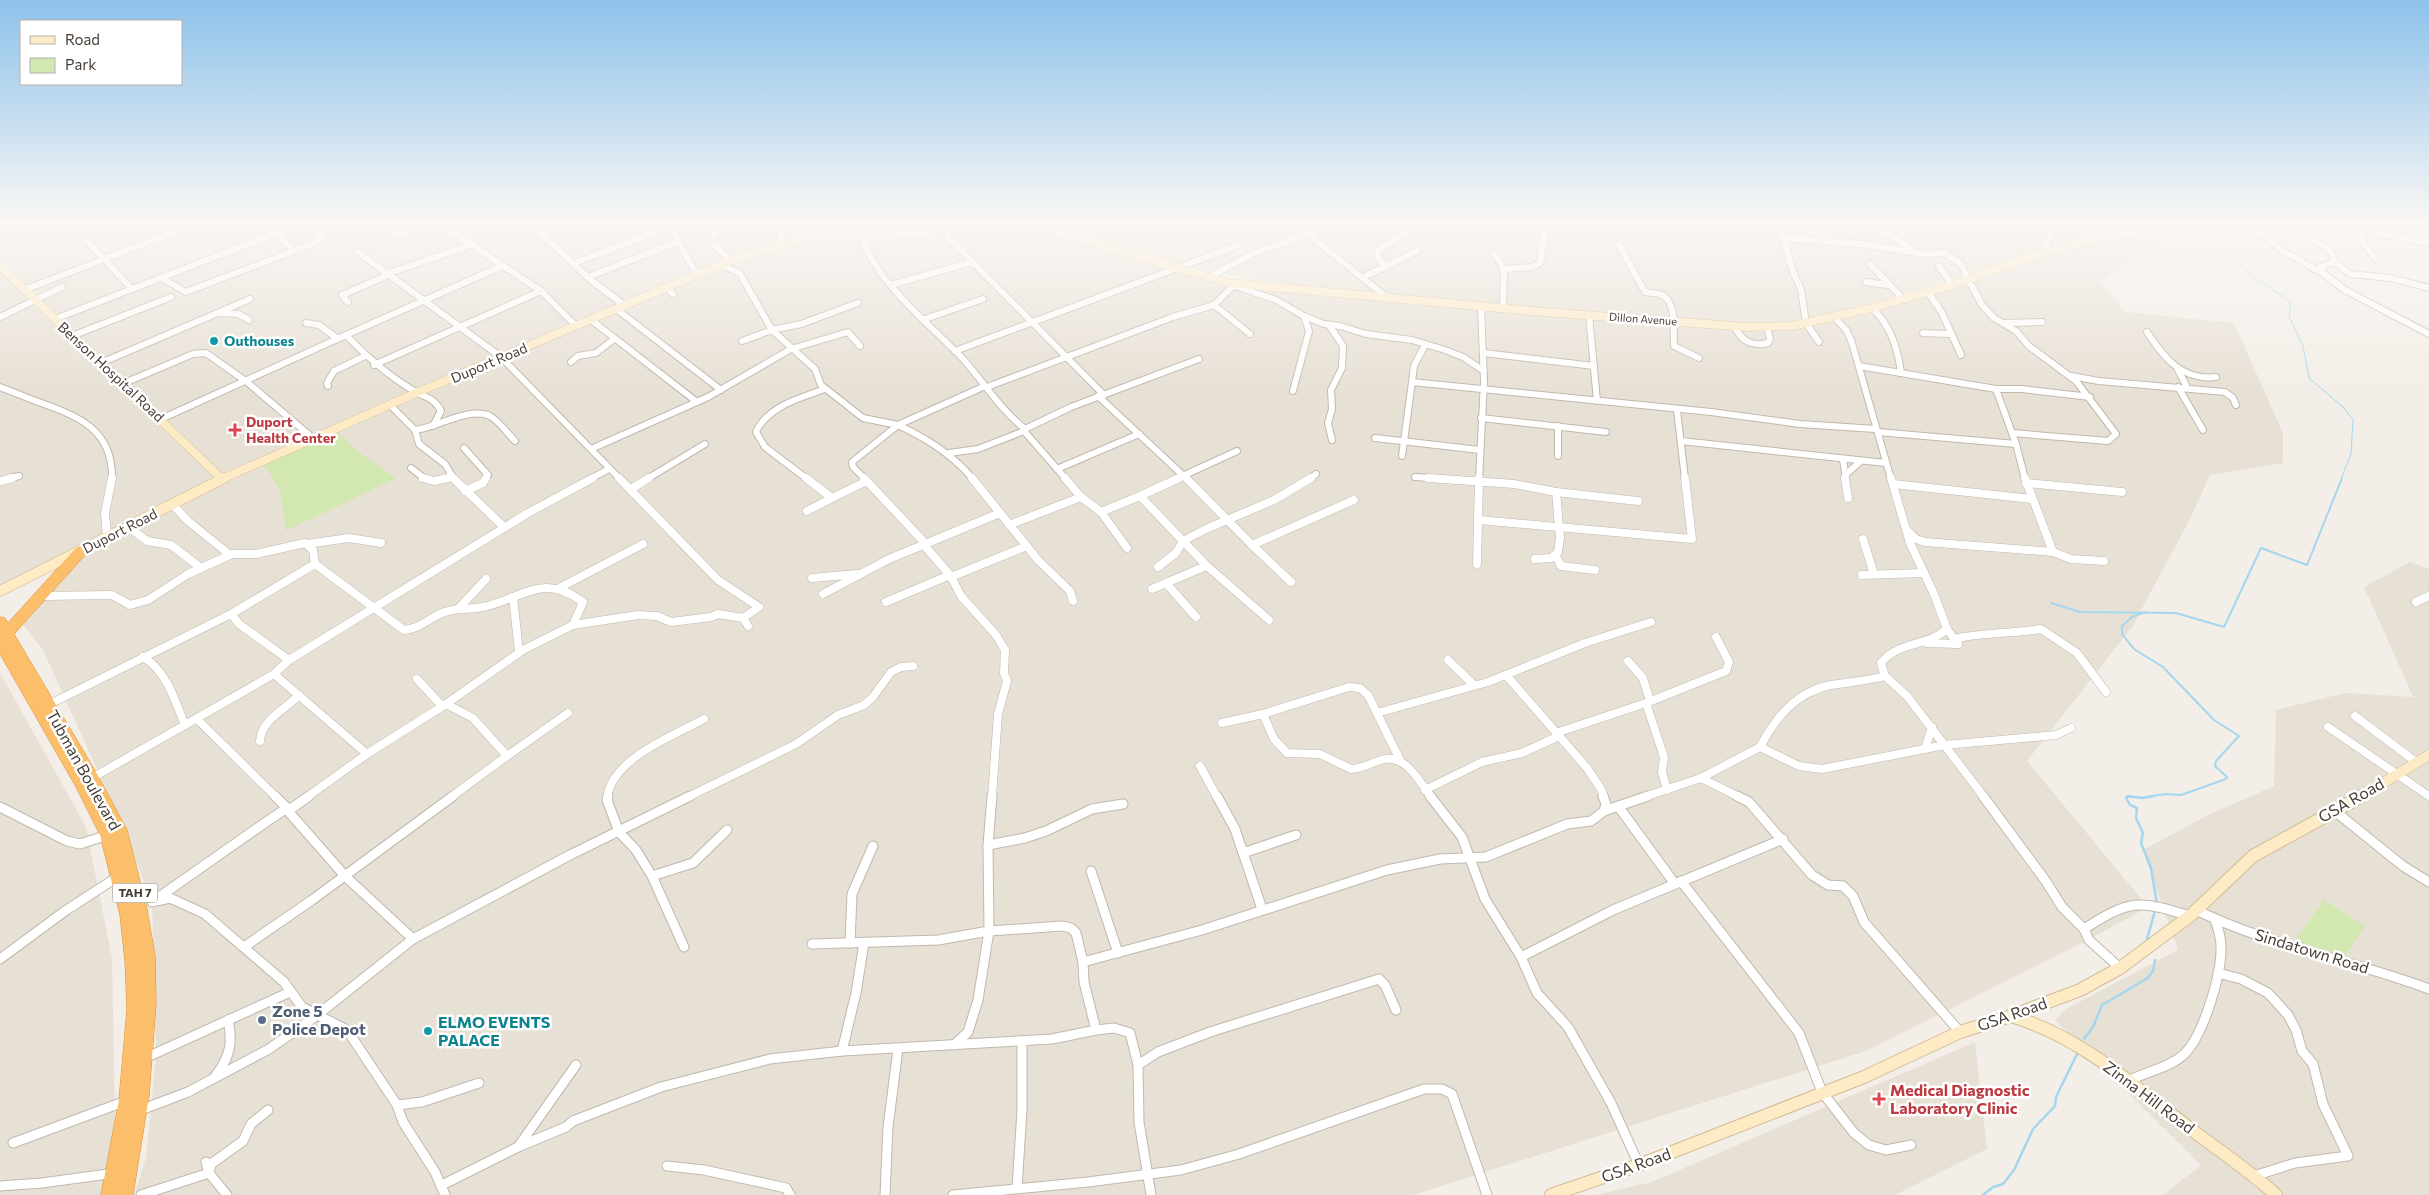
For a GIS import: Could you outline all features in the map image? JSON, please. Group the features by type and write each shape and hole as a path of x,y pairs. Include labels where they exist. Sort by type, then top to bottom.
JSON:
{"highway":[{"path":"2,638 81,551"},
{"name":"Tubman Boulevard","path":"2,638 48,705 92,778 119,830 145,906 147,978 143,1059 121,1172 110,1195"},
{"name":"Tubman Boulevard","path":"2,638 82,783 108,835 129,921 136,983 133,1106"},
{"name":"Tubman Boulevard","path":"121,1172 123,1195"}],"street":[{"name":"Benson Hospital Road","path":"15,281 122,384 162,419 222,479"},
{"path":"24,290 48,281"},
{"path":"123,281 132,289"},
{"path":"55,319 154,281"},
{"path":"166,281 186,292 218,281"},
{"path":"348,302 342,295 374,281"},
{"path":"145,906 367,754 444,705 542,638 573,625 638,615 656,616 671,622 690,618 711,617 718,614 743,618 759,607 718,580 658,520 632,489 609,469 501,357 396,281"},
{"path":"162,419 468,281"},
{"path":"524,281 540,291 576,326"},
{"path":"593,281 624,305"},
{"name":"Duport Road","path":"0,591 222,479 416,393 682,281"},
{"path":"744,281 772,330 815,369 821,385 825,389 854,410 858,416 872,421 899,425 949,453 960,463 1027,546 1070,591 1073,601"},
{"path":"889,281 986,386 1081,497 1101,512 1127,548"},
{"path":"892,285 907,281"},
{"path":"990,281 1101,396 1228,519 1252,546 1291,582"},
{"path":"955,352 1142,281"},
{"name":"Dillon Avenue","path":"1221,281 1231,284 1385,296 1503,308 1674,322 1767,327 1806,323 1834,317 1904,300 1963,281"},
{"path":"1367,281 1385,296"},
{"path":"1503,281 1503,308"},
{"path":"1641,281 1645,292 1660,294 1666,299 1674,322 1674,346 1699,358"},
{"path":"1798,281 1806,323 1819,342"},
{"path":"1885,281 1895,288 1904,300"},
{"path":"1949,281 1952,285"},
{"path":"1968,281 1978,299 1988,312 2016,331 2029,346 2071,376 2090,397 2116,434 2108,441 2012,433"},
{"path":"2333,281 2353,295 2412,323 2428,333"},
{"path":"2402,281 2429,288"},
{"path":"1866,282 1895,288"},
{"path":"970,1044 968,1032 978,1000 989,931 988,845 998,714 1007,681 1004,673 1005,650 996,635 961,596 951,576 896,510 853,467 852,462 899,425 921,413 986,386 1173,317 1214,304 1231,284 1276,300 1304,316 1329,325 1425,345 1459,355 1484,371"},
{"path":"0,317 62,287"},
{"path":"666,287 674,294"},
{"path":"374,365 540,291"},
{"path":"1928,292 1935,299 1949,334 1961,355"},
{"path":"72,336 171,297"},
{"path":"100,363 250,299"},
{"path":"925,319 983,299"},
{"path":"742,341 772,330 801,324 858,303"},
{"path":"1214,304 1250,334"},
{"path":"1476,564 1479,520 1478,482 1484,388 1481,306"},
{"path":"615,308 721,390"},
{"path":"1872,308 1880,315 1893,335 1900,357 1901,372"},
{"path":"217,313 238,314 249,320"},
{"path":"1589,315 1597,402"},
{"path":"1293,391 1309,331 1304,316"},
{"path":"1834,317 1847,331 1859,366 1906,529 1946,629 1958,644 1927,643 1909,646 1888,653 1880,665 1885,676 1907,696 1932,727 2045,880 2062,907 2084,929 2089,940 2120,968"},
{"path":"590,319 697,402"},
{"path":"2003,323 2042,322"},
{"path":"306,323 319,325 338,339"},
{"path":"1329,325 1343,346 1342,368 1332,390 1332,409 1328,423 1332,440"},
{"path":"1734,326 1741,339 1752,345 1768,343 1770,339 1767,327"},
{"path":"591,449 697,402 791,349 822,338 848,332 860,346"},
{"path":"2147,332 2161,353 2176,368 2203,380"},
{"path":"1923,333 1949,334"},
{"path":"346,335 374,365 416,393 436,402 441,411 433,426"},
{"path":"571,362 571,360 578,356 596,354 614,339"},
{"path":"1402,456 1414,366 1425,345"},
{"path":"122,384 202,352 210,355 247,382 314,439"},
{"path":"1484,353 1594,366"},
{"path":"328,386 327,383 334,371 365,356"},
{"path":"949,453 967,453 989,446 1101,396 1198,358"},
{"path":"1859,366 1996,389 2022,389 2090,397"},
{"path":"2176,368 2203,430"},
{"path":"2071,376 2099,381 2225,392 2233,398 2236,405"},
{"path":"2183,387 2216,377"},
{"path":"1412,382 1484,388 1800,424 2016,444"},
{"path":"0,386 21,396 40,401 86,422 97,430 110,455 112,477 103,514 107,537"},
{"path":"825,389 772,412 761,420 756,432 765,447 832,498"},
{"path":"1996,389 2016,444 2026,483 2053,552"},
{"path":"390,405 415,430 419,444 445,464 452,477 465,491 504,527"},
{"path":"1479,520 1692,539 1677,410"},
{"path":"415,430 433,426 460,415 486,415 490,416 515,440"},
{"path":"1481,418 1606,432"},
{"path":"1558,426 1558,456"},
{"path":"1057,469 1140,434"},
{"path":"1375,438 1480,450"},
{"path":"1681,440 1843,460 1886,463"},
{"path":"632,489 705,444"},
{"path":"464,448 488,475 483,483 465,491"},
{"path":"1101,512 1184,476 1237,450"},
{"path":"1843,460 1848,498"},
{"path":"1845,476 1861,461"},
{"path":"412,468 426,482 430,483 452,477"},
{"path":"92,778 274,674 289,660 504,527 609,469"},
{"path":"1158,567 1176,553 1184,541 1309,482 1316,474"},
{"path":"0,481 19,476"},
{"path":"1415,476 1514,484 1556,492 1638,501"},
{"path":"807,511 867,482"},
{"path":"2026,483 2122,492"},
{"path":"1893,484 2032,499"},
{"path":"1556,492 1559,548 1556,556 1561,566 1596,570"},
{"path":"1140,496 1156,509 1206,566 1270,620"},
{"path":"1009,524 1081,497"},
{"path":"1252,546 1354,500"},
{"path":"172,504 188,521 230,555"},
{"path":"823,594 924,543 1000,513"},
{"path":"128,526 147,541 171,545 201,568"},
{"path":"1906,529 1916,539 1925,542 2053,552 2071,559 2104,560"},
{"path":"42,596 112,595 119,597 118,600 123,603 136,604 148,600 201,568 230,555 256,554 293,545 349,538 381,543"},
{"path":"1863,539 1874,574"},
{"path":"308,544 312,550 315,564 404,630 414,630 442,613 458,608 482,607 548,586 561,587 583,602 573,625"},
{"path":"561,587 643,544"},
{"path":"886,602 1027,546"},
{"path":"1535,559 1556,556"},
{"path":"48,705 231,614 315,564"},
{"path":"1152,589 1206,566"},
{"path":"812,578 861,574"},
{"path":"1862,575 1924,574"},
{"path":"458,608 486,579"},
{"path":"1166,583 1196,617"},
{"path":"2416,602 2429,596"},
{"path":"514,597 519,652"},
{"path":"231,614 239,624 289,660"},
{"path":"743,618 748,626"},
{"path":"1377,713 1506,675 1585,643 1651,622"},
{"path":"1927,643 1940,636 1946,629"},
{"path":"1954,639 1971,635 2016,634 2041,629 2077,653 2106,692"},
{"path":"1425,790 1482,762 1522,753 1558,734 1648,702 1726,671 1729,662 1716,637"},
{"path":"143,657 154,663 185,725"},
{"path":"1448,660 1474,685"},
{"path":"1628,661 1643,678 1664,757 1662,772 1667,790"},
{"path":"13,1143 133,1106 183,1094 209,1081 269,1049 316,1016 413,939 541,870 796,744 838,716 864,705 873,697 891,672 901,667 913,666"},
{"path":"274,674 367,754"},
{"path":"1506,675 1587,768 1601,789 1606,804 1604,811"},
{"path":"1083,962 1202,930 1387,870 1440,859 1486,857 1567,824 1590,821 1604,811 1701,778 1760,747 1786,706 1802,696 1828,685 1869,681 1885,676"},
{"path":"417,679 444,705 473,718 506,756"},
{"path":"1222,723 1263,714 1354,686 1360,688 1368,695 1400,760 1411,770 1462,837 1468,858 1485,899 1521,957 1536,992 1568,1027 1601,1086 1639,1165"},
{"path":"260,741 259,736 262,729 292,705 299,695"},
{"path":"244,947 568,713"},
{"path":"1263,714 1277,745 1284,751 1294,754 1312,752 1323,755 1354,770 1389,757 1400,760"},
{"path":"2355,716 2416,762"},
{"path":"684,947 652,876 636,850 619,832 607,800 608,786 623,767 634,758 704,719"},
{"path":"198,720 287,809 344,876 392,922 413,939"},
{"path":"1925,749 1932,727"},
{"path":"2328,727 2429,796"},
{"path":"1760,747 1799,766 1811,769 1945,745 2056,735 2071,728"},
{"name":"GSA Road","path":"1551,1195 1639,1165 1864,1077 1960,1032 2011,1016 2080,990 2120,968 2193,913 2252,856 2336,812 2429,754"},
{"path":"1200,766 1228,814 1262,909"},
{"path":"1701,778 1749,802 1821,882 1843,886 1853,896 1865,922 1960,1032"},
{"path":"988,845 1039,833 1092,809 1123,804"},
{"path":"1618,806 1799,1033 1822,1092 1854,1134 1869,1145 1886,1150 1911,1145"},
{"path":"0,807 74,843 80,844 108,835"},
{"path":"2336,812 2403,866 2429,882"},
{"path":"652,876 693,863 726,830"},
{"path":"1243,853 1296,835"},
{"path":"1521,957 1613,910 1783,839"},
{"path":"850,943 852,894 873,846"},
{"path":"1091,870 1118,953"},
{"path":"0,959 65,910 119,876"},
{"path":"145,906 170,898 197,909 284,982 302,1007 316,1016 347,1030 397,1105 403,1122 444,1190 518,1147 566,1127 573,1121 661,1087 770,1059 842,1051 1022,1042 1052,1039 1114,1028 1130,1033 1138,1065 1139,1122 1151,1195"},
{"name":"Sindatown Road","path":"2084,929 2119,907 2139,902 2151,904 2166,909 2193,913 2272,940 2405,979 2429,989"},
{"path":"2130,1080 2183,1056 2194,1043 2218,973 2221,948 2215,920"},
{"path":"812,944 938,940 989,931 1062,926 1071,928 1076,933 1083,962 1084,982 1096,1030"},
{"path":"842,1051 856,993 864,943"},
{"path":"2218,973 2241,979 2268,993 2288,1015 2296,1030 2302,1051 2313,1064 2322,1104 2348,1156 2295,1163 2254,1176"},
{"path":"1138,1065 1158,1052 1210,1032 1379,979 1385,986 1396,1010"},
{"path":"143,1059 290,992"},
{"name":"Zinna Hill Road","path":"2011,1016 2031,1021 2055,1032 2130,1080 2183,1124 2227,1154 2254,1176 2269,1193"},
{"path":"209,1081 228,1062 232,1050 228,1020"},
{"path":"954,1045 968,1032"},
{"path":"1017,1188 1022,1110 1022,1042"},
{"path":"885,1195 888,1128 898,1049"},
{"path":"518,1147 576,1065"},
{"path":"397,1105 422,1102 479,1083"},
{"path":"953,1195 1088,1182 1181,1170 1211,1162 1362,1110 1436,1087 1446,1089 1452,1094 1487,1195"},
{"path":"209,1173 211,1164 243,1141 251,1124 268,1110"},
{"path":"206,1162 209,1173 226,1195"},
{"path":"667,1166 704,1170 786,1188 790,1195"},
{"path":"0,1186 42,1183 121,1172"},
{"path":"141,1195 209,1173"}],"shaded area":[{"path":"0,281 1246,281 1319,292 1751,330 1830,321 1954,281 2102,281 2100,282 2125,312 2234,323 2283,433 2283,463 2210,475 2190,519 2132,627 2027,761 2148,907 2088,940 1866,1051 1413,1195 134,1195 146,1158 156,1057 152,902 117,813 43,650 21,622 82,556 204,488 0,592"},
{"path":"1266,281 1943,281 1869,304 1788,324 1750,325 1586,314 1331,290"},
{"path":"2410,562 2429,569 2429,1195 2163,1195 2201,1165 2055,1020 2066,1009 2178,950 2143,850 2210,814 2274,786 2276,710 2345,693 2413,697 2364,587"},
{"path":"0,673 86,827 112,959 116,1175 110,1195 0,1195"},
{"path":"1975,1042 1987,1149 1895,1195 1595,1195 1652,1182"}],"green space":[{"path":"337,432 360,453 396,478 286,531 280,490 264,464"},
{"path":"2324,900 2365,926 2342,961 2293,944"}],"waterway":[{"path":"2260,281 2291,302 2289,316 2303,346 2309,378 2344,408 2353,420 2351,454 2341,479"},
{"path":"2143,613 2176,613 2224,627 2261,548 2307,565 2342,478"},
{"path":"2051,603 2080,612 2143,613"},
{"path":"2143,613 2132,617 2122,626 2122,634 2134,649 2163,667 2214,720 2239,736 2216,761 2215,766 2227,777 2226,779 2181,795 2165,794 2146,797"},
{"path":"2135,797 2154,796"},
{"path":"2127,797 2135,797"},
{"path":"2127,797 2130,805 2137,808 2136,818 2143,833 2141,843 2151,868 2157,904"},
{"path":"2127,797 2135,797"},
{"path":"2147,939 2155,911"},
{"path":"2084,1039 2093,1027 2102,1005 2148,978 2153,971 2155,960"},
{"path":"1983,1195 1993,1187 2003,1184 2014,1170 2033,1129 2055,1106 2056,1097 2078,1052"}],"place":[{"name":"Outhouses","path":"214,341"},
{"name":"Duport Health Center","path":"235,430"},
{"name":"Zone 5 Police Depot","path":"262,1020"},
{"name":"ELMO EVENTS PALACE","path":"428,1031"},
{"name":"Medical Diagnostic Laboratory Clinic","path":"1879,1099"}]}
